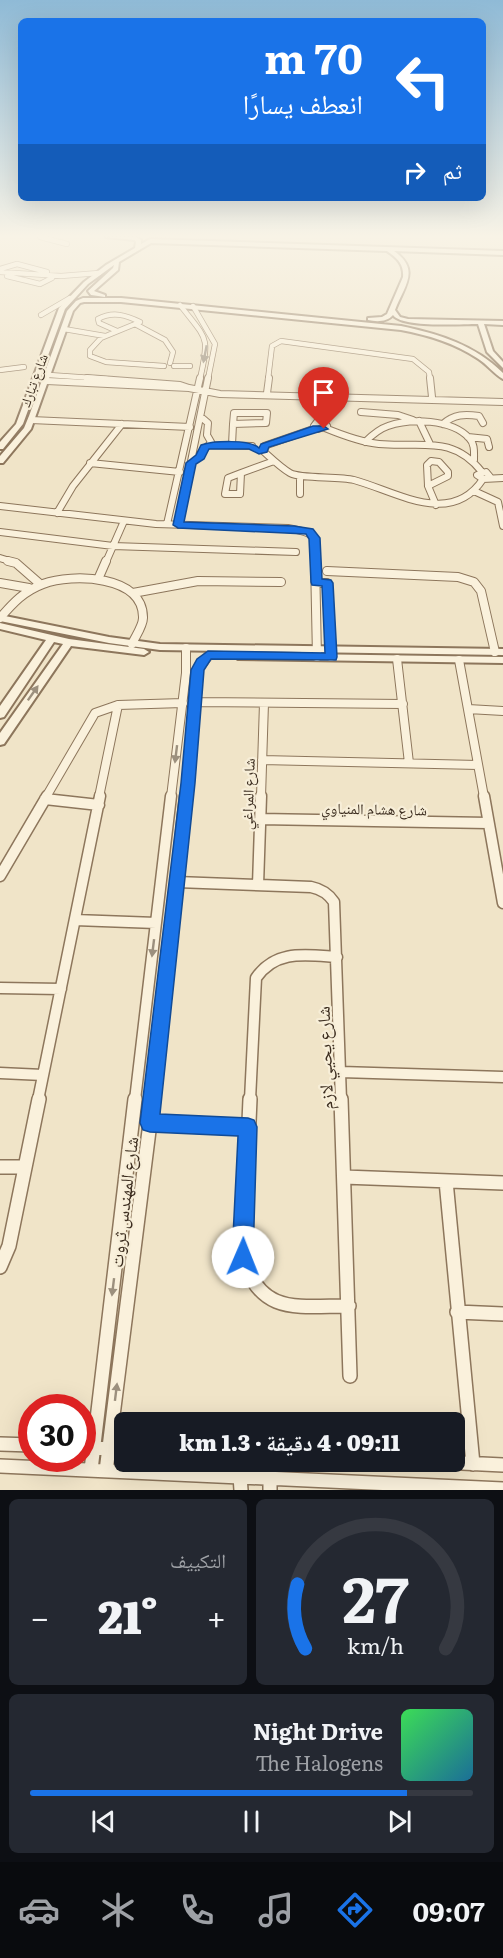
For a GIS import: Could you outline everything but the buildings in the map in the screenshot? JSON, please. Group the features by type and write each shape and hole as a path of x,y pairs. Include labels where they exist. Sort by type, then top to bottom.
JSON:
{"street":[{"path":"41,315 55,307"},
{"name":"شارع تبارك","path":"0,447 19,424 59,312 63,307"},
{"name":"شارع تبارك","path":"0,461 27,429 47,381 70,311 74,307"},
{"path":"167,524 190,430 207,342 181,307"},
{"path":"178,525 206,392 214,339 193,307"},
{"path":"199,307 375,319 387,317 394,307"},
{"path":"393,311 401,319 482,326 503,325"},
{"path":"270,313 279,316 384,325 421,332 461,347 490,364 503,377"},
{"path":"117,331 99,323 98,318 117,314 140,321 97,341 89,353 98,361 190,366"},
{"path":"421,332 419,326 424,321"},
{"path":"135,324 168,343 173,352 170,365"},
{"path":"482,326 486,344 501,364"},
{"path":"63,332 105,336"},
{"path":"88,334 97,341"},
{"path":"267,393 272,346 281,341 413,359 429,372 432,397"},
{"path":"461,347 486,344"},
{"path":"45,354 56,354"},
{"path":"490,364 501,364"},
{"path":"0,370 24,367"},
{"path":"33,386 47,381 137,384 189,388 220,394 503,400"},
{"path":"206,392 453,399"},
{"path":"286,396 318,403 348,398"},
{"path":"318,403 321,422"},
{"path":"25,410 36,410"},
{"path":"232,445 233,424 235,412 267,413 266,423 233,424"},
{"path":"361,412 399,415 416,421 443,424 468,437 487,439 489,447"},
{"path":"443,424 451,417 459,415 479,416 483,423"},
{"path":"201,417 208,423 207,435 210,443"},
{"path":"31,420 122,424 190,430 197,434"},
{"path":"365,442 384,427 416,421"},
{"path":"416,421 430,444"},
{"path":"316,428 314,424 321,422 327,425 325,428"},
{"path":"57,513 90,463 122,424"},
{"path":"263,448 316,428 325,428 365,442 430,444 455,449 474,460 486,476 503,477"},
{"path":"468,437 475,446 474,460"},
{"path":"191,463 201,457 205,447 210,443 252,447 257,444 287,473 300,477 344,478 369,484 414,502 436,505 458,500 474,491 486,476"},
{"path":"455,449 475,446"},
{"path":"241,473 274,461"},
{"path":"90,463 180,472"},
{"path":"300,477 300,494"},
{"path":"428,486 430,499 436,505"},
{"path":"474,491 498,502 503,526"},
{"path":"0,506 114,517 124,521 280,528 309,532 314,538 317,653"},
{"path":"99,578 124,521"},
{"path":"0,532 112,546 296,552"},
{"path":"0,558 16,563 40,584"},
{"path":"0,626 69,642 128,651 499,652 481,591 474,582 458,577 327,571"},
{"path":"132,644 144,623 142,605 133,593 120,584 99,578 68,577 29,588 9,604 0,618 132,644 208,655 317,653"},
{"path":"133,593 198,581 281,582"},
{"path":"316,582 327,583 331,653"},
{"path":"0,583 29,588"},
{"path":"0,714 52,638"},
{"path":"0,741 69,642"},
{"name":"شارع المهندس ثروت","path":"106,1471 150,1123 195,702 192,669 185,651"},
{"path":"331,653 398,658 503,660"},
{"name":"شارع المهندس ثروت","path":"95,1394 183,702 192,669 208,655"},
{"path":"398,658 409,763"},
{"path":"459,660 503,903"},
{"path":"0,876 90,719 102,709 118,705 183,702"},
{"path":"195,702 403,704"},
{"name":"شارع المراغي","path":"258,885 264,703"},
{"path":"0,1267 9,1246 23,1167 118,705"},
{"path":"468,709 503,711"},
{"path":"262,760 478,765"},
{"path":"45,799 99,805"},
{"name":"شارع هشام المنياوي","path":"260,819 488,823"},
{"name":"شارع يحيي لازم","path":"177,882 311,887 329,894 334,902 350,1376"},
{"path":"159,900 174,900"},
{"path":"75,920 156,923"},
{"path":"337,957 280,956 270,960 261,968 256,978 243,1257 245,1273 253,1287 263,1297 276,1304 349,1306"},
{"path":"0,988 61,990"},
{"path":"341,1072 503,1077"},
{"path":"0,1073 43,1075"},
{"path":"150,1123 248,1127"},
{"path":"0,1167 23,1167"},
{"path":"344,1178 503,1183"},
{"path":"446,1181 472,1464"},
{"path":"457,1312 503,1314"},
{"path":"0,1444 18,1445"},
{"path":"96,1448 114,1449"},
{"path":"465,1464 503,1465"},
{"path":"0,1466 18,1467"},
{"path":"96,1470 240,1483 503,1489"}],"route":[{"path":"243,1257 248,1127 150,1123 188,783 198,670 201,662 208,655 331,657 329,601 327,583 316,582 312,533 294,529 178,525 191,463 201,457 205,447 209,445 252,447 259,451 264,450 264,446 316,428 324,429"}]}
